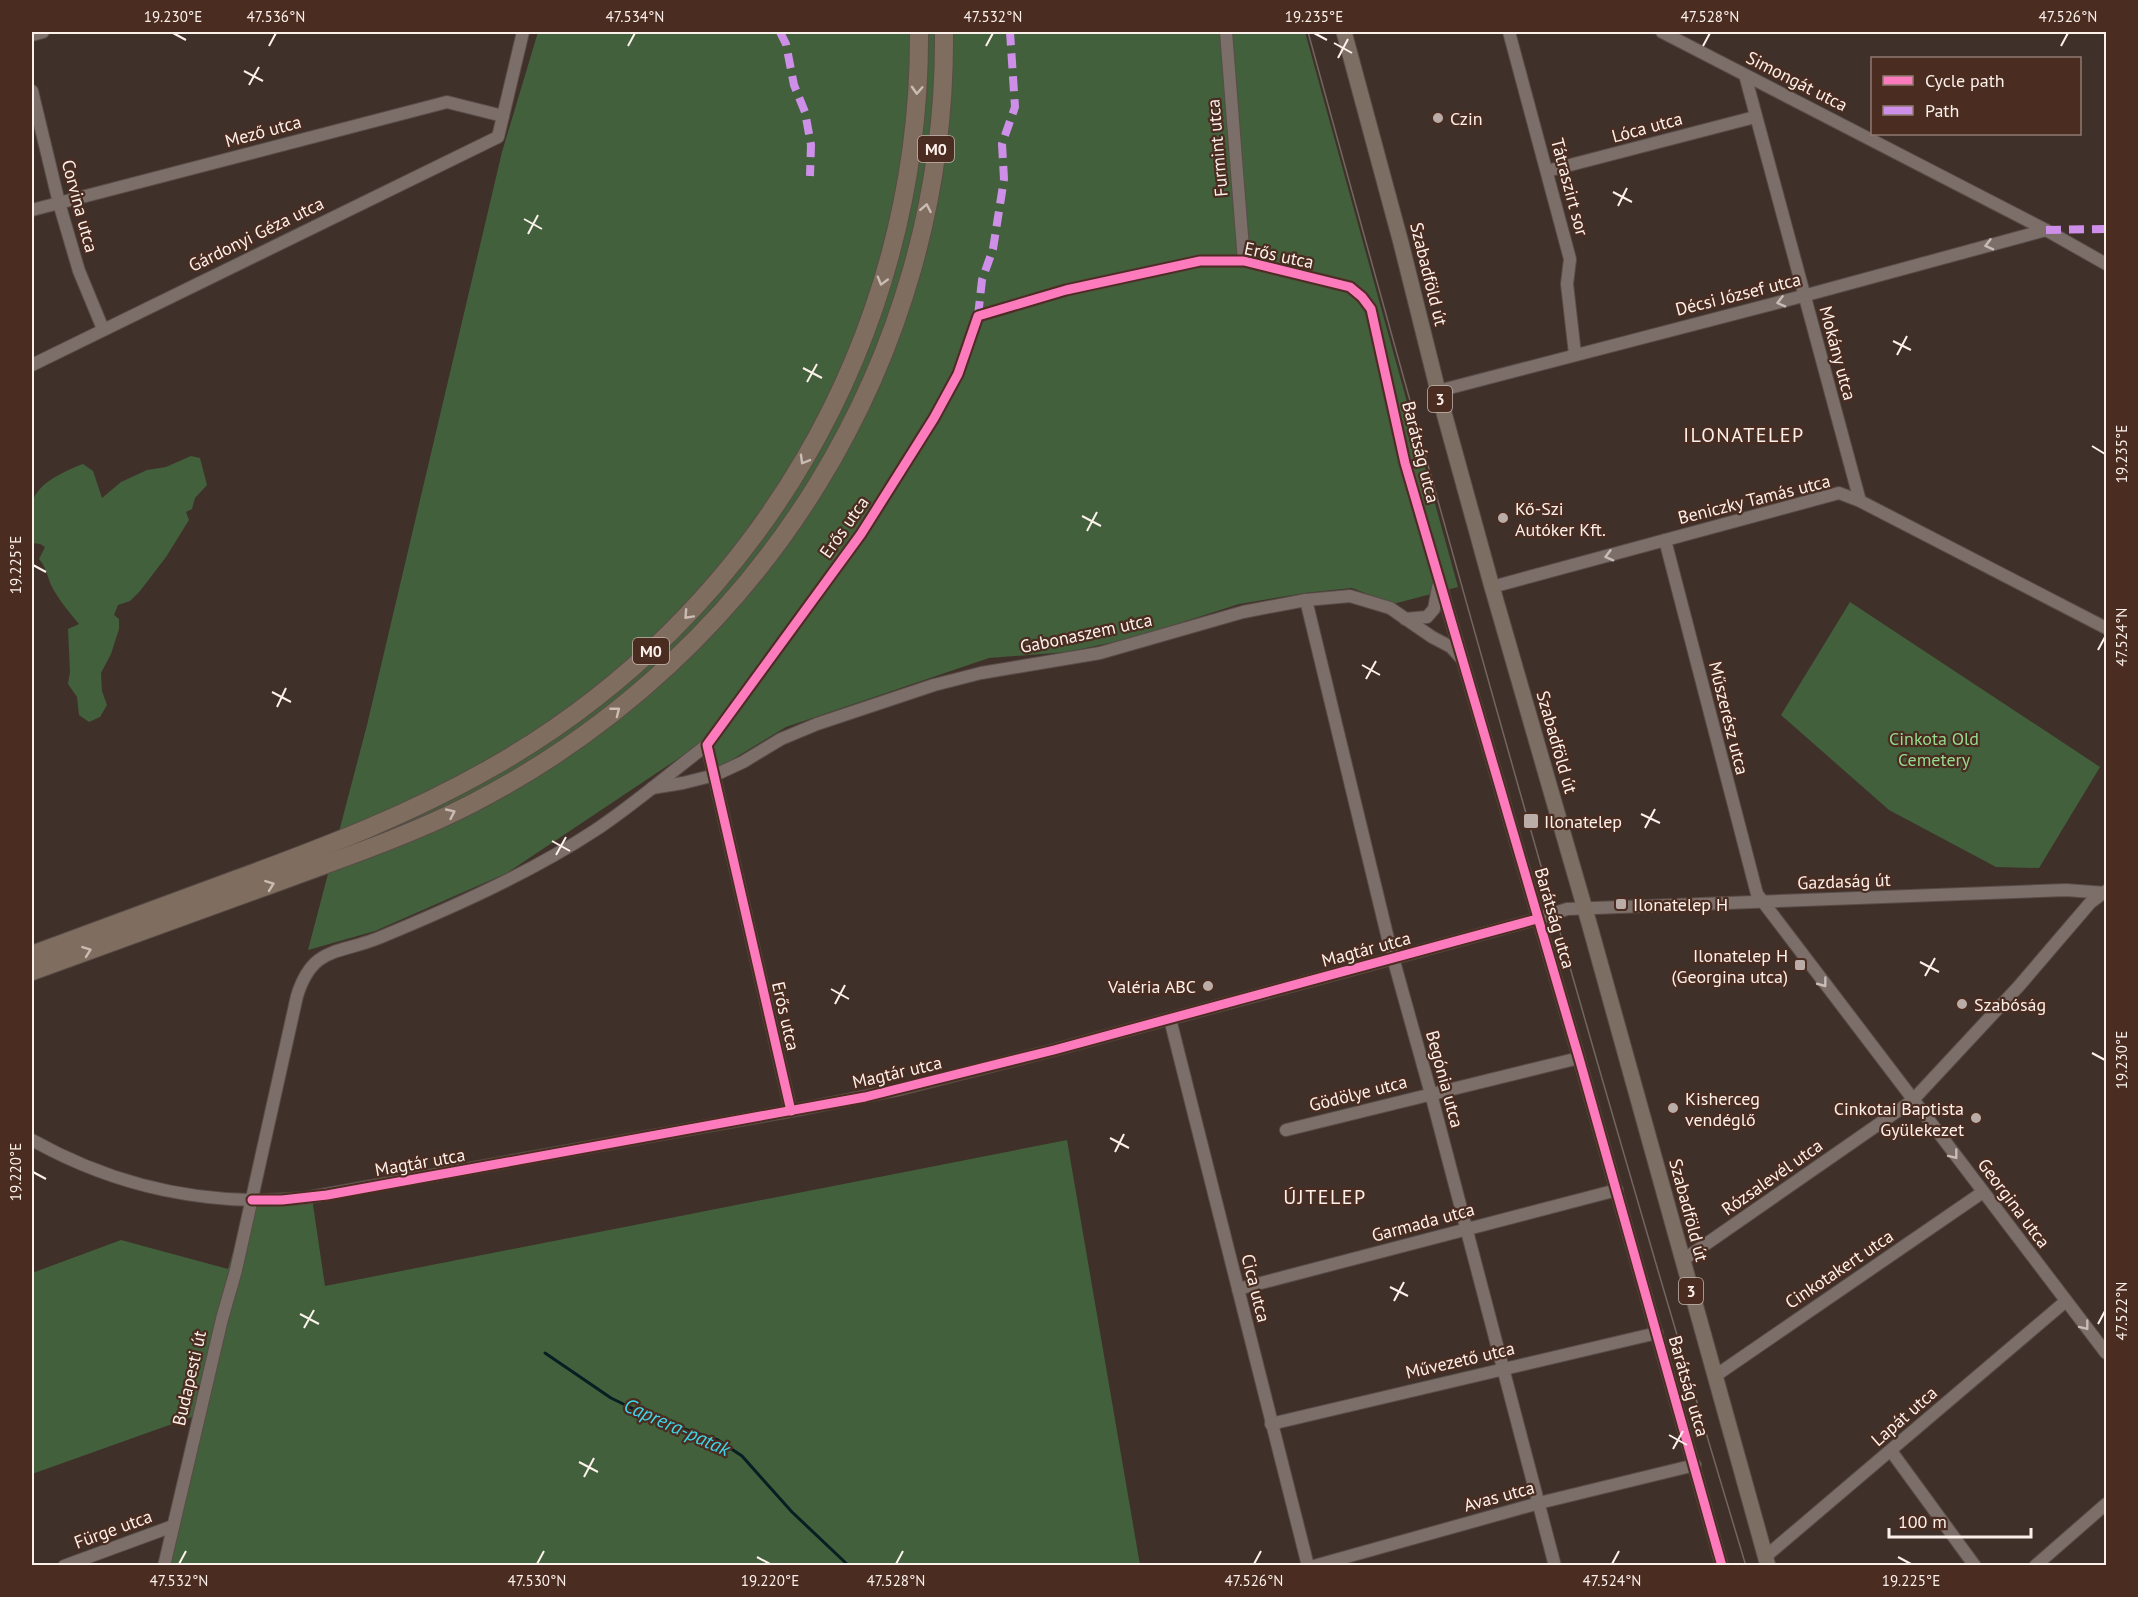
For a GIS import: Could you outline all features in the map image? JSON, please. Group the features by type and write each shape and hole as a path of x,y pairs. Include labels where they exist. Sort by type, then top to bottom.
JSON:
{"highway":[{"name":"M0","path":"32,955 301,856 366,830 446,792 513,755 577,712 626,674 687,616 736,560 766,521 796,474 835,403 867,328 894,243 906,185 916,112 919,32"},
{"name":"M0","path":"32,971 361,852 417,830 471,804 534,769 590,731 645,688 698,637 742,588 791,524 838,450 884,356 913,266 932,179 941,112 944,32"}],"main road":[{"name":"Szabadföld út","path":"1344,32 1492,587 1766,1561"}],"street":[{"path":"32,35 43,32"},
{"path":"503,116 523,32"},
{"name":"Furmint utca","path":"1226,32 1244,261"},
{"name":"Tátraszirt sor","path":"1509,32 1570,259 1567,284 1575,354"},
{"name":"Simongát utca","path":"1662,32 2046,230 2106,264"},
{"name":"Mokány utca","path":"1745,75 1860,501"},
{"name":"Corvina utca","path":"32,91 59,203 79,271 102,329"},
{"name":"Mező utca","path":"32,210 447,102 503,116"},
{"name":"Gárdonyi Géza utca","path":"32,365 498,137 503,116"},
{"name":"Lóca utca","path":"1547,171 1755,117"},
{"name":"Décsi József utca","path":"1438,391 2046,230"},
{"name":"Erős utca","path":"791,1111 707,745 861,534 934,418 958,374 978,316 1066,290 1200,261 1244,261 1350,287"},
{"name":"Barátság utca","path":"1350,287 1371,309 1405,463 1617,1190 1722,1566"},
{"name":"Beniczky Tamás utca","path":"1492,587 1839,493 1860,501 2106,627"},
{"name":"Műszerész utca","path":"1665,540 1755,889 1763,903"},
{"path":"1405,619 1427,617 1434,609 1439,579"},
{"name":"Gabonaszem utca","path":"651,788 715,775 743,762 781,739 817,724 934,685 981,673 1100,652 1243,612 1306,600 1350,596 1390,608 1451,647 1463,660"},
{"name":"Begónia utca","path":"1306,600 1390,947 1395,958 1555,1566"},
{"name":"Budapesti út","path":"164,1566 303,978 311,966 329,954 379,938 513,877 594,831 707,745"},
{"name":"Gazdaság út","path":"1584,908 2066,890 2106,892"},
{"name":"Rózsalevél utca","path":"1683,1260 1912,1101 2019,986 2090,903 2106,892"},
{"name":"Georgina utca","path":"1763,903 2106,1353"},
{"name":"Magtár utca","path":"32,1140 82,1166 132,1184 189,1195 282,1200 327,1195 897,1090 1170,1019 1567,909 1584,908"},
{"name":"Cica utca","path":"1170,1019 1308,1566"},
{"name":"Gödölye utca","path":"1286,1130 1579,1058"},
{"name":"Garmada utca","path":"1238,1289 1617,1190"},
{"name":"Cinkotakert utca","path":"1715,1376 1983,1192"},
{"name":"Lapát utca","path":"1766,1561 2066,1301"},
{"name":"Művezető utca","path":"1272,1424 1657,1333"},
{"path":"1891,1451 1973,1565"},
{"name":"Avas utca","path":"1314,1566 1539,1503 1695,1465"},
{"path":"2035,1566 2106,1504"},
{"name":"Fürge utca","path":"64,1566 173,1526"}],"green space":[{"path":"538,32 1305,32 1458,587 1393,604 1352,588 1305,593 1239,604 1133,638 1067,652 989,658 786,727 710,773 697,746 507,873 375,931 308,950 367,725 502,152"},
{"path":"191,456 200,458 207,485 195,498 192,509 186,512 189,520 166,557 130,601 118,605 114,615 119,619 119,629 111,654 101,673 102,691 107,705 100,717 89,722 79,715 77,697 68,684 70,672 68,629 79,624 57,595 39,559 45,547 32,543 30,524 32,504 45,484 83,464 93,471 102,498 121,482 147,470 166,467"},
{"name":"Cinkota Old Cemetery","path":"1850,602 2100,767 2039,868 1996,867 1889,810 1781,715"},
{"path":"1067,1140 1140,1565 170,1565 203,1413 32,1474 32,1273 121,1240 228,1269 247,1207 312,1198 325,1286"}],"waterway":[{"name":"Caprera-patak","path":"545,1353 611,1398 656,1420 718,1440 742,1456 792,1512 849,1566"}],"tram line":[{"path":"1308,32 1522,800 1632,1183 1746,1566"}],"marked path":[{"path":"780,32 786,44 794,85 805,112 811,145 810,176"},
{"path":"978,316 982,280 993,249 1004,179 1002,144 1015,107 1010,32"},
{"path":"2046,230 2106,229"}],"cycle path":[{"path":"791,1111 707,745 861,534 934,418 958,374 978,316 1066,290 1200,261 1244,261 1350,287 1371,309 1405,463 1579,1058 1722,1566"},
{"path":"252,1200 282,1200 327,1195 865,1097 1054,1050 1537,919"}],"place":[{"name":"Czin","path":"1438,118"},
{"name":"Kő-Szi Autóker Kft.","path":"1503,518"},
{"name":"Ilonatelep","path":"1531,821"},
{"name":"Ilonatelep H","path":"1621,904"},
{"name":"Ilonatelep H (Georgina utca)","path":"1800,965"},
{"name":"Valéria ABC","path":"1208,986"},
{"name":"Szabóság","path":"1962,1004"},
{"name":"Kisherceg vendéglő","path":"1673,1108"},
{"name":"Cinkotai Baptista Gyülekezet","path":"1976,1118"}],"district":[{"name":"ILONATELEP","path":"1744,435"},
{"name":"ÚJTELEP","path":"1325,1197"}]}
